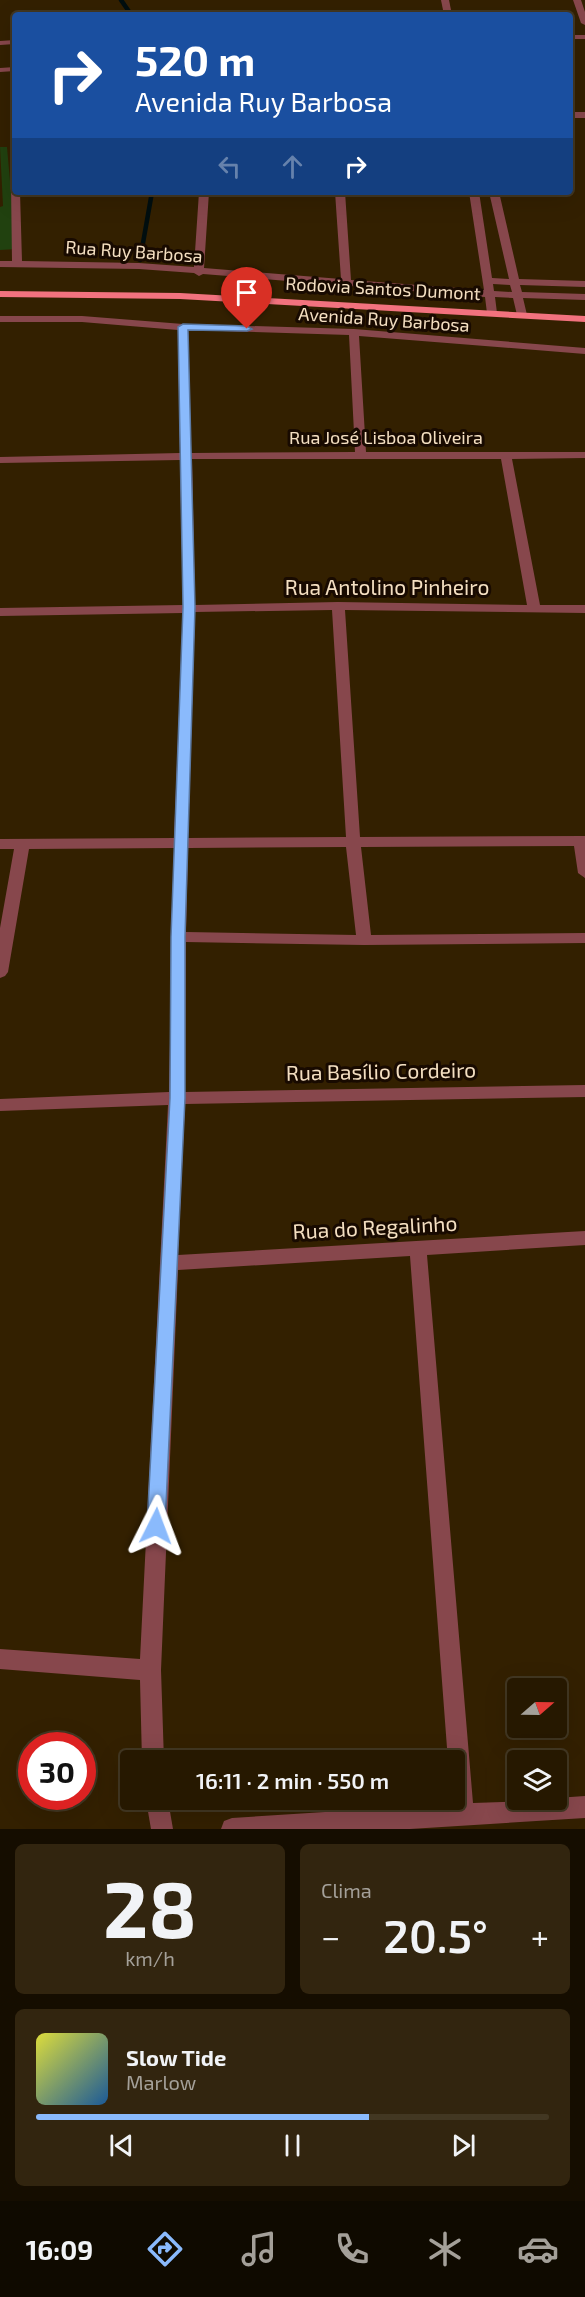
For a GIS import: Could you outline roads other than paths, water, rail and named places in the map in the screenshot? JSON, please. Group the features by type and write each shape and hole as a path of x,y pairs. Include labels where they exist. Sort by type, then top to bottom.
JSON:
{"highway":[{"name":"Rodovia Santos Dumont","path":"0,294 168,296 585,319"}],"street":[{"path":"577,0 585,23"},
{"path":"16,195 17,263"},
{"path":"198,273 204,195"},
{"path":"340,195 345,283"},
{"path":"475,195 492,313"},
{"path":"495,195 522,315"},
{"name":"Rua Ruy Barbosa","path":"0,264 107,264 198,273 490,294 585,297"},
{"path":"489,281 585,284"},
{"name":"Avenida Ruy Barbosa","path":"0,319 82,319 183,327 354,332 585,351"},
{"path":"153,1750 150,1670 177,1098 178,937 183,845 189,607 183,327"},
{"path":"354,332 361,456"},
{"name":"Rua José Lisboa Oliveira","path":"0,460 187,456 585,455"},
{"path":"506,456 534,608"},
{"path":"338,606 353,842 364,940"},
{"name":"Rua Antolino Pinheiro","path":"0,612 338,606 585,609"},
{"path":"0,844 183,845 582,841 585,873"},
{"path":"1,965 22,844"},
{"path":"178,937 364,940 585,938"},
{"name":"Rua Basílio Cordeiro","path":"0,1105 177,1098 585,1091"},
{"name":"Rua do Regalinho","path":"168,1263 585,1238"},
{"path":"418,1248 463,1813"},
{"path":"0,1659 150,1670"},
{"path":"232,1829 585,1807"},
{"path":"159,1810 162,1829"}],"waterway":[{"path":"121,0 129,12"},
{"path":"140,260 151,195"}]}
